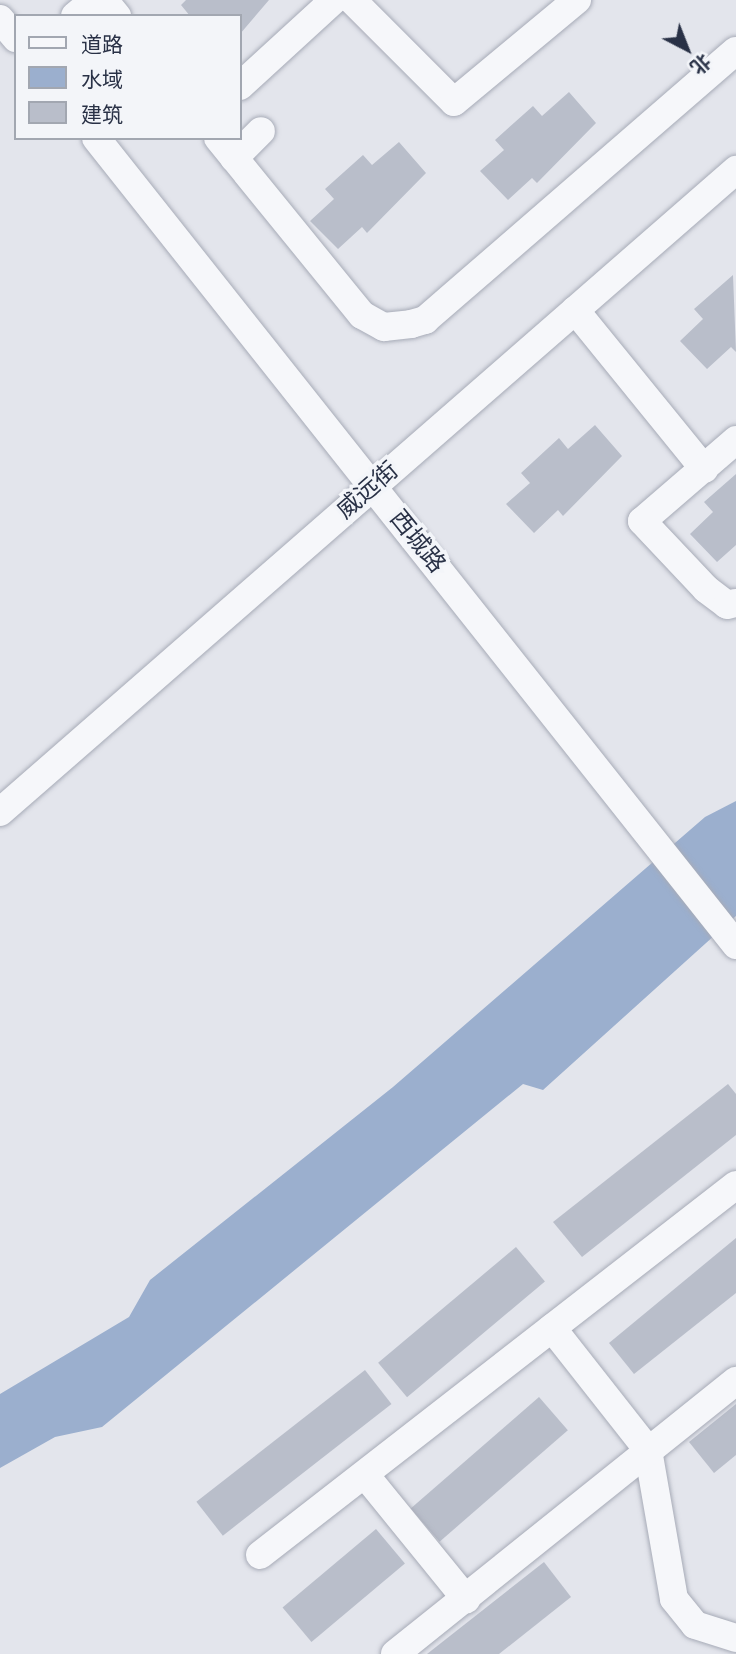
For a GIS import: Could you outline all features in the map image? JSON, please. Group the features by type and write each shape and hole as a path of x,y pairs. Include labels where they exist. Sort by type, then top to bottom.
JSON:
{"street":[{"path":"242,85 354,2 454,102 577,0"},
{"path":"80,14 108,4"},
{"path":"0,19 14,36"},
{"path":"261,131 226,148 362,315 384,327 411,324 425,320 736,51"},
{"name":"西城路","path":"98,140 651,834 735,944"},
{"name":"威远街","path":"0,812 736,170"},
{"path":"575,310 704,469"},
{"path":"736,440 642,521 706,589 727,605 736,603"},
{"path":"260,1555 366,1476 736,1185"},
{"path":"552,1328 648,1450 674,1599 695,1625 736,1638"},
{"path":"395,1654 736,1381"},
{"path":"366,1476 466,1599"}],"water":[{"path":"736,801 736,916 543,1090 523,1084 102,1427 55,1437 0,1468 0,1394 129,1317 150,1280 393,1087 705,817"}],"building":[{"path":"186,0 269,0 242,32 242,14 188,14 181,5"},
{"path":"569,92 596,123 537,183 532,178 508,200 480,171 504,150 495,140 533,106 542,116"},
{"path":"399,142 426,173 367,233 362,227 338,249 310,221 334,199 325,189 363,155 372,165"},
{"path":"733,275 736,352 731,347 707,369 680,341 703,319 694,309"},
{"path":"595,425 622,456 563,516 558,510 534,533 506,504 530,483 521,473 559,438 568,449"},
{"path":"736,474 736,545 717,562 690,534 713,512 704,502"},
{"path":"728,1084 736,1094 736,1135 582,1257 553,1222"},
{"path":"736,1238 736,1293 634,1374 609,1343"},
{"path":"516,1247 545,1281 407,1397 378,1363"},
{"path":"365,1370 391,1404 223,1536 196,1502"},
{"path":"539,1397 568,1430 440,1542 411,1509"},
{"path":"736,1404 736,1455 714,1473 689,1442"},
{"path":"376,1529 405,1563 311,1642 283,1607"},
{"path":"544,1562 571,1597 499,1654 427,1654"}]}
